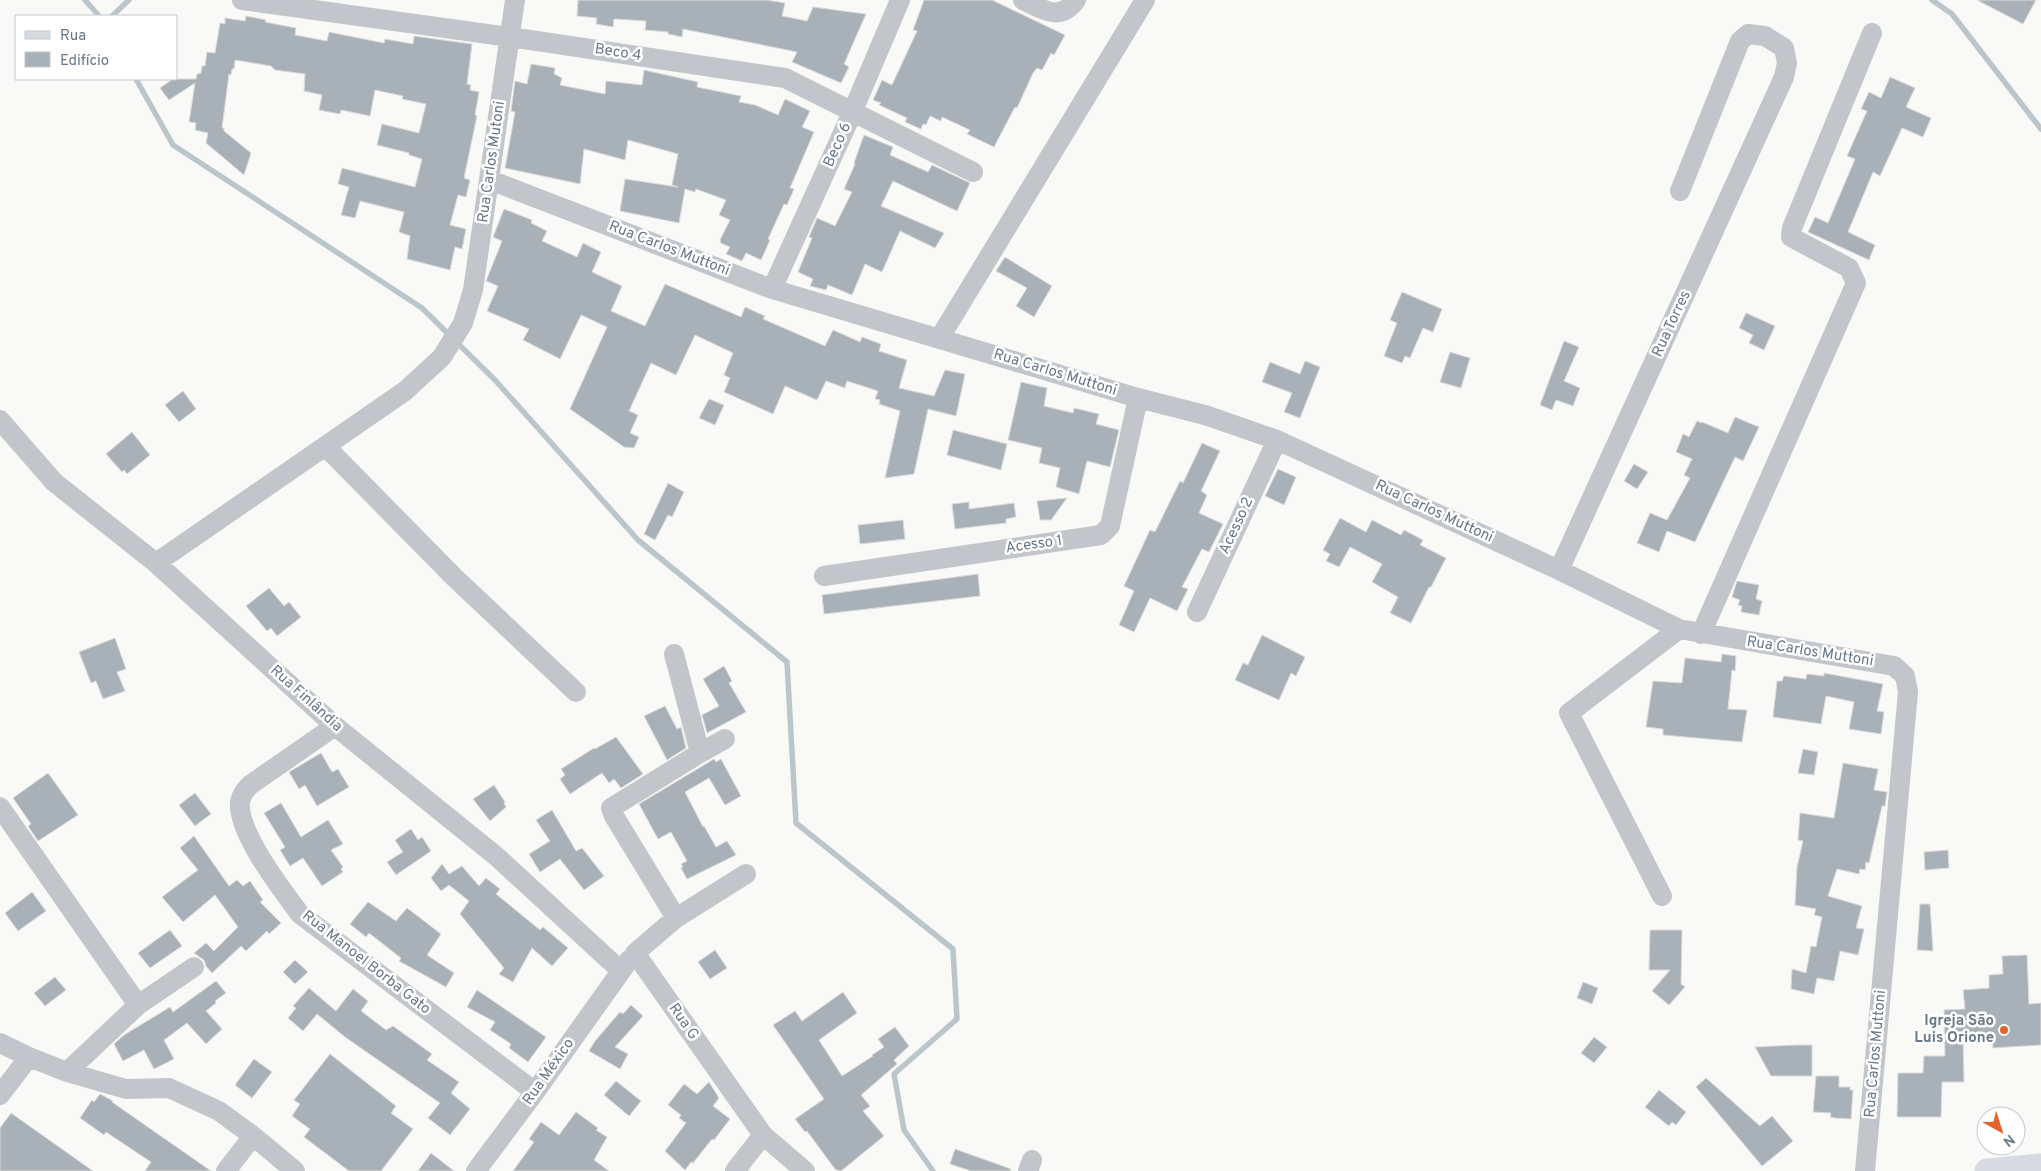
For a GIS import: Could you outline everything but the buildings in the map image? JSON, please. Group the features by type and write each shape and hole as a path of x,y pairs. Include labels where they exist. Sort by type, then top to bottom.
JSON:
{"main road":[{"path":"1987,1171 2041,1166"}],"street":[{"name":"Beco 4","path":"242,0 785,78 973,172"},
{"name":"Rua Carlos Mutoni","path":"156,563 405,391 442,357 463,323 473,290 515,0"},
{"name":"Beco 6","path":"772,289 852,113 900,0"},
{"path":"1023,0 1044,11 1057,13 1069,9 1076,0"},
{"path":"939,339 1145,0"},
{"path":"1701,634 1856,283 1849,268 1791,237 1792,228 1872,33"},
{"name":"Rua Torres","path":"1559,570 1784,77 1787,62 1784,48 1765,36 1748,34 1740,41 1680,191"},
{"name":"Rua Carlos Muttoni","path":"490,180 772,289 1138,398 1205,415 1277,440 1559,570 1679,629 1894,666 1905,676 1908,692 1865,1171"},
{"name":"Acesso 1","path":"824,576 1101,535 1110,526 1138,398"},
{"name":"Rua Finlândia","path":"0,420 54,482 156,563 335,726 496,856 620,970"},
{"name":"Acesso 2","path":"1197,612 1277,440"},
{"path":"325,446 454,577 576,692"},
{"path":"1662,896 1569,713 1679,629"},
{"path":"674,654 700,753"},
{"name":"Rua Manoel Borba Gato","path":"335,726 250,785 243,793 240,803 250,839 283,892 300,914 535,1092"},
{"path":"676,918 611,808 700,753 725,740"},
{"path":"0,807 138,1005"},
{"path":"635,953 676,918 746,874"},
{"name":"Rua México","path":"476,1171 535,1092 620,970 635,953"},
{"name":"Rua G","path":"635,953 763,1135 805,1171"},
{"path":"67,1072 138,1005 194,967"},
{"path":"0,1043 67,1072 126,1089 169,1088 219,1111 253,1136 294,1171"},
{"path":"0,1095 29,1057"},
{"path":"736,1171 763,1135"},
{"path":"226,1171 253,1136"}],"waterway":[{"path":"85,0 98,15"},
{"path":"113,15 129,0"},
{"path":"1932,0 1952,14 2041,129"},
{"path":"137,80 173,145 422,308 495,380 638,540 787,662 796,823 953,949 957,1019 894,1074 904,1130 933,1171"}],"place":[{"name":"Igreja São Luis Orione","path":"2004,1030"}]}
